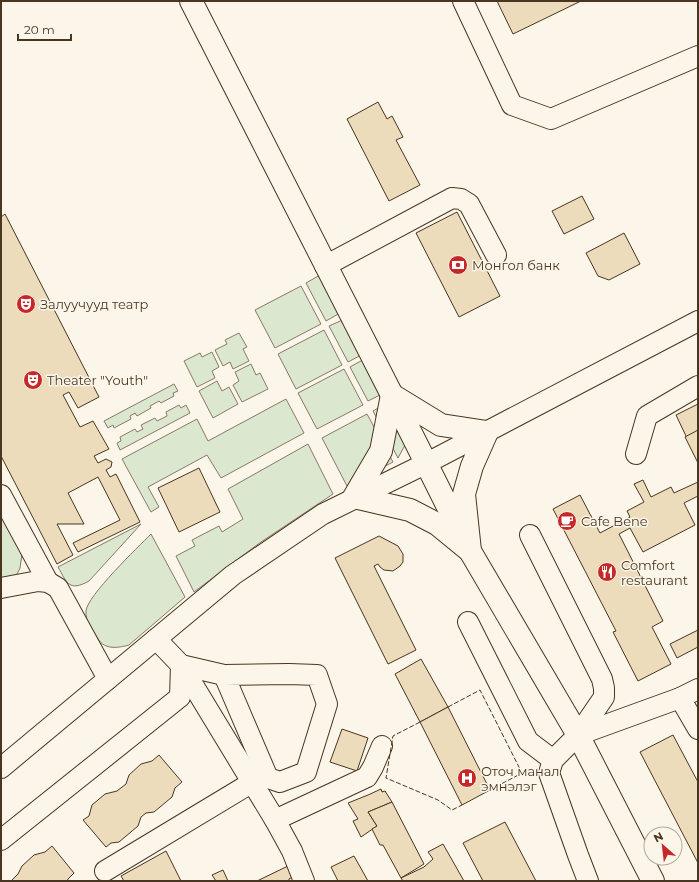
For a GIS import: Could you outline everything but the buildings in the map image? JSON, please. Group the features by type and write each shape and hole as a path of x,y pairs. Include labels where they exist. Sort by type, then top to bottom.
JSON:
{"main road":[{"path":"191,1 325,266 427,463 470,551 578,735 653,881"},
{"path":"392,395 441,424 487,432 472,466 464,494 470,551"},
{"path":"392,395 382,451 354,498 410,510 437,524 470,551"}],"street":[{"path":"463,1 512,104 551,119 698,56"},
{"path":"325,266 452,198 460,199 469,204 496,255"},
{"path":"3,765 233,575 323,514 427,463 698,321"},
{"path":"636,454 647,416 698,386"},
{"path":"1,495 48,582"},
{"path":"530,535 602,679 604,688 604,697 578,735 553,760 549,773 588,881"},
{"path":"1,588 38,581 48,582 58,588 65,597 108,678"},
{"path":"468,622 528,741 553,760"},
{"path":"156,639 181,665 275,820 292,851 304,881"},
{"path":"181,665 224,675 317,675 327,704 306,772 280,782 268,778 224,675"},
{"path":"1,840 180,697 181,665"},
{"path":"578,735 680,698 698,689"},
{"path":"680,698 698,729"},
{"path":"275,820 367,777 382,746"},
{"path":"105,871 252,783"}],"green space":[{"path":"320,275 340,313 326,321 306,283"},
{"path":"301,286 321,324 275,348 255,310"},
{"path":"347,318 365,353 348,362 329,326"},
{"path":"324,330 342,365 296,389 278,354"},
{"path":"239,333 247,347 243,349 249,361 233,369 230,362 223,366 215,350 227,344 225,340"},
{"path":"212,352 219,367 212,371 215,378 197,387 184,361 200,353 202,357"},
{"path":"368,357 386,392 368,401 350,367"},
{"path":"251,364 256,375 260,373 268,389 242,402 233,385 239,381 235,372"},
{"path":"344,369 363,405 317,429 298,393"},
{"path":"217,381 222,391 229,387 238,404 213,418 199,391"},
{"path":"174,384 178,391 173,393 174,396 161,403 159,401 150,406 151,408 137,416 135,413 130,416 131,419 114,428 113,425 108,428 104,421"},
{"path":"286,399 304,433 221,478 207,455 148,487 159,507 151,512 122,459 197,419 208,441"},
{"path":"390,401 405,445 398,458 373,411"},
{"path":"179,405 181,408 186,405 190,413 120,450 117,443 121,441 120,437 135,429 137,432 143,429 141,425 155,418 157,421 167,416 166,412"},
{"path":"367,414 393,462 347,486 322,438"},
{"path":"308,444 333,494 261,542 194,592 176,556 195,546 192,540 219,526 222,532 243,519 228,489"},
{"path":"1,514 22,554 20,568 14,580 1,586"},
{"path":"141,524 89,581 73,586 66,581 58,567"},
{"path":"151,534 185,597 129,645 108,647 101,643 94,633 88,622 86,611 95,594 104,583"}],"fence":[{"path":"448,707 480,690 522,773 490,790"},
{"path":"420,722 393,736 386,778 438,800 452,810 462,805"}],"place":[{"name":"Монгол банк","path":"458,265"},
{"name":"Залуучууд театр","path":"26,304"},
{"name":"Theater \"Youth\"","path":"33,380"},
{"name":"Cafe Bene","path":"567,521"},
{"name":"Comfort restaurant","path":"607,572"},
{"name":"Оточ манал эмнэлэг","path":"467,778"}]}
